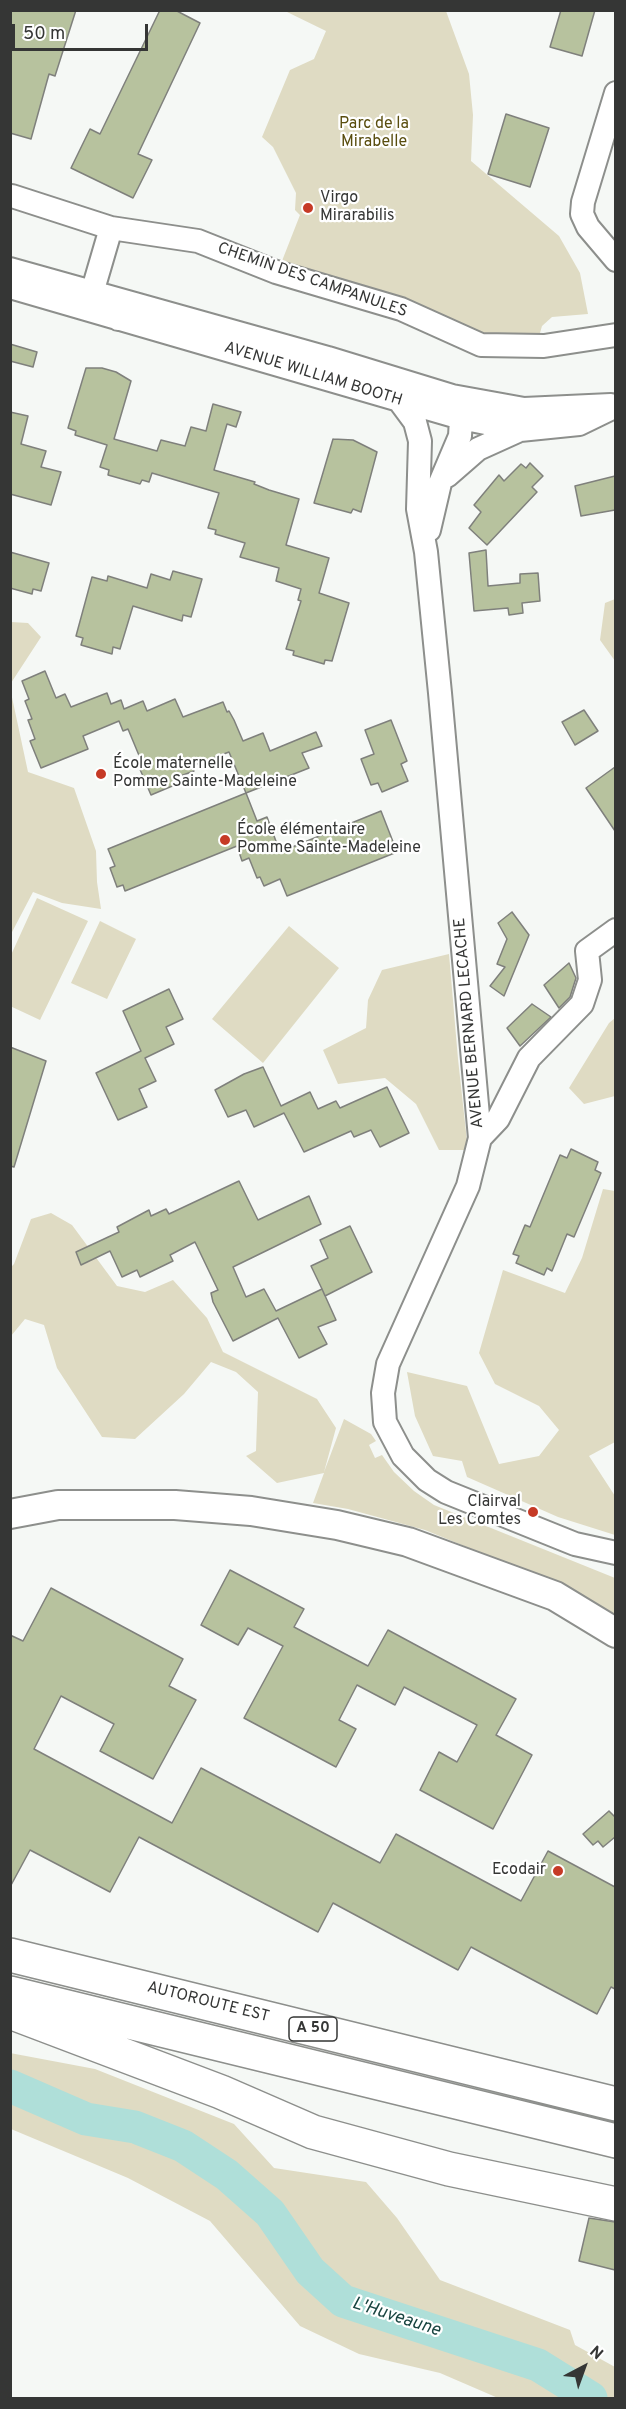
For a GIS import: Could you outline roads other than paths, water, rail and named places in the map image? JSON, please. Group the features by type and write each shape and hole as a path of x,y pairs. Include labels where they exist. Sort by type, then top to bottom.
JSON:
{"highway":[{"name":"AUTOROUTE EST","path":"10,1955 615,2104"},
{"name":"A 50","path":"10,1993 615,2141"},
{"path":"10,2012 221,2092 313,2132 449,2169 615,2204"}],"main road":[{"path":"10,1514 58,1505 175,1505 251,1511 337,1525 408,1542 555,1596 615,1633"},
{"path":"495,1575 595,1639 615,1648"}],"street":[{"path":"615,93 611,126 583,202 582,214 595,238 615,260"},
{"name":"CHEMIN DES CAMPANULES","path":"12,196 111,228 198,241 276,272 401,309 480,345 544,346 615,335"},
{"path":"111,228 92,293 95,300 118,319"},
{"name":"AVENUE WILLIAM BOOTH","path":"10,269 328,358 452,396 518,408 615,405"},
{"name":"AVENUE WILLIAM BOOTH","path":"10,287 398,399 435,412 520,430 579,424 615,405"},
{"path":"452,396 461,418"},
{"name":"AVENUE BERNARD LECACHE","path":"420,441 435,412 452,396"},
{"name":"AVENUE BERNARD LECACHE","path":"398,399 415,422 420,441 418,509 426,552 480,1138 468,1186 388,1364 383,1394 385,1422 403,1456 427,1480 466,1501 575,1544 615,1553"},
{"name":"AVENUE BERNARD LECACHE","path":"426,552 434,503 460,436 461,418"},
{"path":"440,483 465,458 478,449 520,430"},
{"path":"480,1138 498,1119 529,1058 582,1004 590,980 587,951 615,930"},
{"name":"AVENUE BERNARD LECACHE","path":"575,1544 600,1560 615,1566"}],"waterway":[{"name":"L'Huveaune","path":"10,2086 86,2119 135,2127 183,2146 227,2175 270,2213 310,2271 343,2301 538,2365 591,2398"}],"place":[{"name":"Virgo Mirarabilis","path":"308,208"},
{"name":"École maternelle Pomme Sainte-Madeleine","path":"101,774"},
{"name":"École élémentaire Pomme Sainte-Madeleine","path":"225,840"},
{"name":"Clairval Les Comtes","path":"533,1512"},
{"name":"Ecodair","path":"558,1871"}],"park label":[{"name":"Parc de la Mirabelle","path":"374,134"}]}
